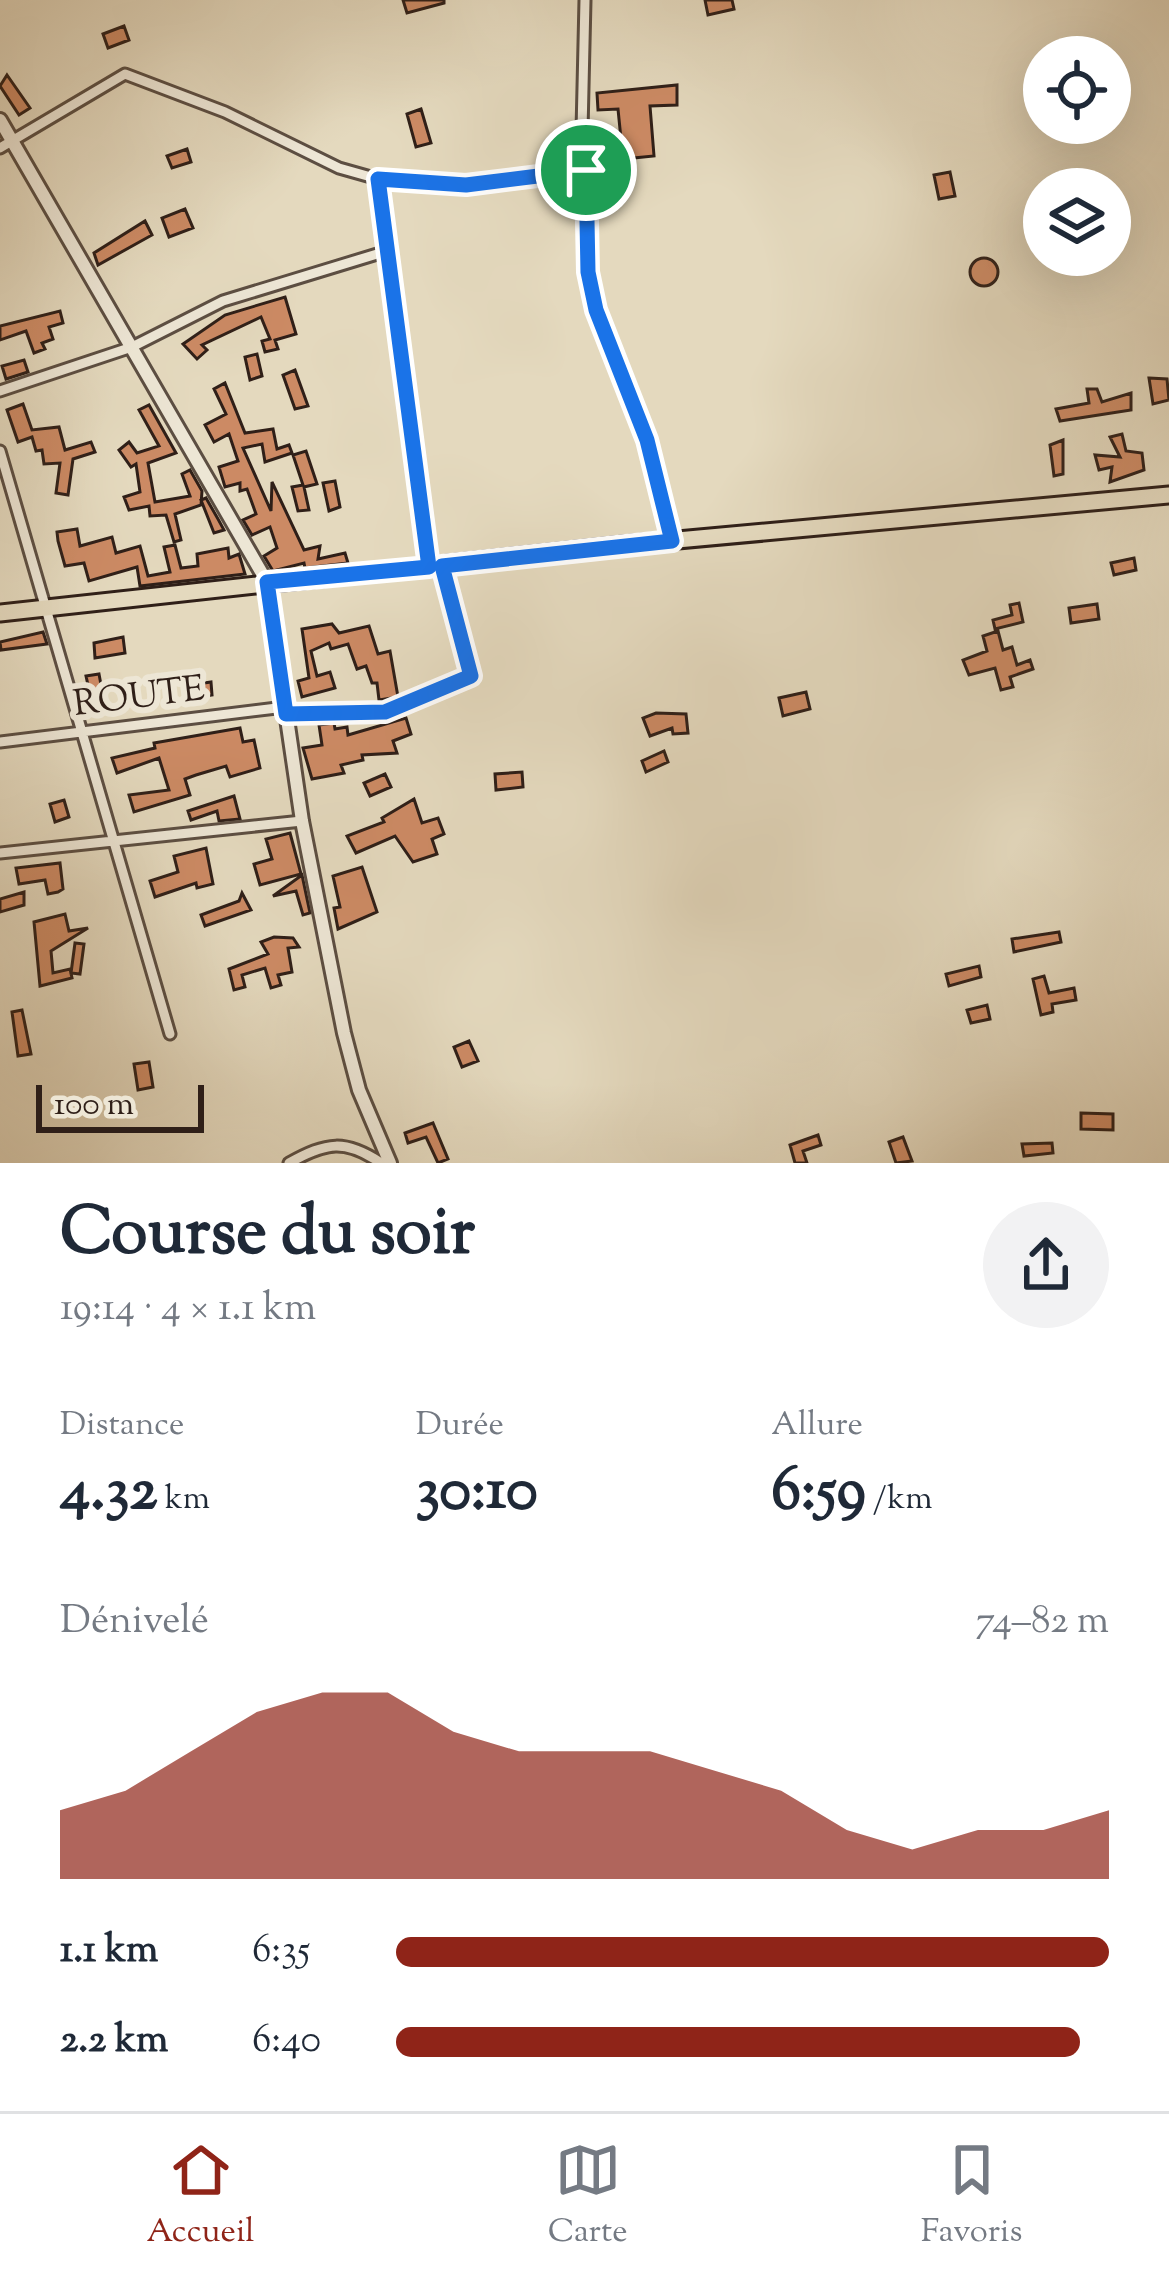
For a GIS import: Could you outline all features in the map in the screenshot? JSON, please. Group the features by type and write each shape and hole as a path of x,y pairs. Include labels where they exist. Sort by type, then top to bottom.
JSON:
{"main road":[{"path":"0,613 267,582 1169,494"}],"street":[{"path":"585,0 588,272 596,310 647,440 672,541"},
{"path":"0,148 125,74 225,112 339,168 378,179 466,185 586,170"},
{"path":"0,120 267,582 302,820 344,1034 385,1163"},
{"path":"378,179 435,566"},
{"path":"0,391 132,346 224,301 387,251"},
{"path":"0,451 170,1034"},
{"name":"ROUTE","path":"0,742 286,710 385,712 471,676 435,566"},
{"path":"0,853 302,820"},
{"path":"290,1163 332,1143 346,1143 385,1163"}],"building":[{"path":"403,0 444,0 444,3 407,13"},
{"path":"705,0 732,0 734,9 708,15"},
{"path":"124,26 129,40 108,48 103,34"},
{"path":"7,75 30,108 19,115 0,86"},
{"path":"677,85 677,105 650,106 654,156 623,159 618,109 598,110 597,93"},
{"path":"421,109 431,143 416,147 407,114"},
{"path":"187,149 191,162 172,168 167,156"},
{"path":"950,172 955,196 939,199 934,175"},
{"path":"185,209 193,228 169,237 162,218"},
{"path":"145,221 152,235 98,265 94,253"},
{"path":"984,258 994,262 998,272 994,282 984,286 974,282 970,272 974,262"},
{"path":"285,297 296,334 275,340 278,349 265,352 262,341 270,339 261,317 202,345 207,350 197,359 183,344 225,315"},
{"path":"60,311 63,323 49,327 53,339 42,343 45,349 34,353 26,331 0,340 0,326"},
{"path":"257,354 262,376 250,380 245,357"},
{"path":"24,360 28,372 6,379 2,366"},
{"path":"295,370 308,406 295,409 283,375"},
{"path":"1149,378 1167,379 1169,400 1153,404"},
{"path":"225,383 245,433 273,429 277,449 289,445 292,453 265,462 262,444 243,448 271,511 272,482 304,550 320,546 318,559 345,553 348,563 305,568 304,563 273,571 264,556 277,548 270,527 252,535 243,520 256,514 247,489 240,491 240,483 225,487 219,467 238,461 229,434 214,442 205,425 226,414 214,389"},
{"path":"1087,389 1097,389 1102,402 1131,393 1131,410 1060,421 1056,409 1089,403"},
{"path":"23,404 32,430 59,427 65,450 91,442 95,452 73,459 68,495 56,493 60,463 44,464 42,450 36,451 32,437 18,442 7,410"},
{"path":"149,405 176,453 148,463 155,502 190,496 182,474 190,470 202,491 201,505 175,514 181,540 174,542 166,515 150,516 149,506 129,510 124,497 140,492 136,464 131,467 119,450 129,442 137,453 159,446 139,410"},
{"path":"1122,434 1126,451 1142,453 1144,470 1110,482 1112,467 1099,470 1095,455 1120,457 1110,437"},
{"path":"1063,440 1063,474 1054,476 1050,445"},
{"path":"306,451 317,484 304,487 309,510 298,511 292,487 303,485 293,455"},
{"path":"335,481 340,507 329,511 323,483"},
{"path":"206,498 224,530 214,533 201,500"},
{"path":"77,529 80,546 112,537 116,553 140,546 148,576 170,572 164,547 175,545 181,568 198,566 197,554 228,548 229,558 239,554 245,574 140,586 137,567 89,581 84,563 65,566 58,541 57,532"},
{"path":"1134,558 1136,570 1114,575 1111,563"},
{"path":"1019,603 1023,622 995,629 993,620 1012,615 1010,605"},
{"path":"1097,604 1099,619 1071,623 1069,608"},
{"path":"332,624 339,633 369,626 378,654 390,651 398,697 379,700 377,683 372,683 366,666 357,669 348,644 331,649 329,643 311,651 317,676 330,672 335,688 302,697 298,681 309,678 302,629"},
{"path":"998,631 1003,650 1012,647 1017,665 1030,660 1033,669 1010,677 1013,687 1001,690 995,668 969,675 963,660 987,651 983,636"},
{"path":"43,632 47,644 1,650 0,642"},
{"path":"123,637 125,653 95,658 94,643"},
{"path":"99,674 104,701 92,703 86,676"},
{"path":"211,682 212,695 191,698 190,685"},
{"path":"806,692 810,709 783,716 779,698"},
{"path":"656,713 686,714 688,733 673,734 672,728 650,736 643,718"},
{"path":"406,718 411,734 393,741 397,753 362,755 363,760 341,765 344,773 312,779 303,748 322,745 319,725 347,727 348,735"},
{"path":"240,728 243,742 254,740 260,768 230,777 226,766 196,775 185,779 190,795 134,812 129,795 169,790 159,758 117,773 112,758 155,748 154,743"},
{"path":"664,751 668,762 646,772 642,761"},
{"path":"522,772 523,787 496,790 495,774"},
{"path":"385,774 391,787 370,796 364,783"},
{"path":"234,796 240,819 219,821 217,811 191,820 188,811"},
{"path":"414,799 422,823 438,818 444,834 432,839 437,854 413,862 395,836 356,853 347,836 384,822 382,818"},
{"path":"64,800 69,817 55,822 50,804"},
{"path":"290,833 301,874 260,885 254,864 272,859 266,839"},
{"path":"206,848 213,884 197,888 196,883 155,897 150,881 178,872 174,856"},
{"path":"60,863 63,889 58,892 48,894 45,880 19,884 16,868"},
{"path":"362,867 377,912 338,929 334,908 340,907 333,876"},
{"path":"302,875 310,913 303,915 296,891 273,896"},
{"path":"24,892 24,905 0,912 0,899"},
{"path":"242,893 251,910 205,926 201,915 239,901"},
{"path":"65,914 69,931 88,928 51,951 53,973 70,969 72,978 40,986 34,922"},
{"path":"1059,932 1061,942 1014,952 1012,939"},
{"path":"293,938 299,947 288,948 292,972 278,975 281,985 271,988 265,968 242,975 245,987 234,990 229,969 268,954 261,942"},
{"path":"75,943 84,944 80,974 71,973"},
{"path":"979,966 981,977 949,986 946,974"},
{"path":"1044,976 1049,993 1074,988 1076,1000 1052,1004 1053,1012 1041,1015 1033,979"},
{"path":"987,1005 990,1019 971,1023 967,1010"},
{"path":"22,1010 31,1054 18,1056 12,1012"},
{"path":"469,1041 478,1061 462,1067 454,1047"},
{"path":"149,1062 153,1087 138,1090 134,1064"},
{"path":"1081,1113 1113,1114 1113,1130 1081,1129"},
{"path":"433,1123 448,1159 438,1163 426,1137 408,1143 405,1133"},
{"path":"818,1135 821,1145 803,1151 807,1163 795,1163 790,1145"},
{"path":"903,1137 912,1161 896,1163 889,1142"},
{"path":"1052,1143 1053,1153 1024,1156 1022,1144"}],"route":[{"path":"586,170 588,272 596,310 647,440 672,541 442,566 471,676 385,712 286,714 267,582 429,567 378,179 466,185 586,170"}]}
